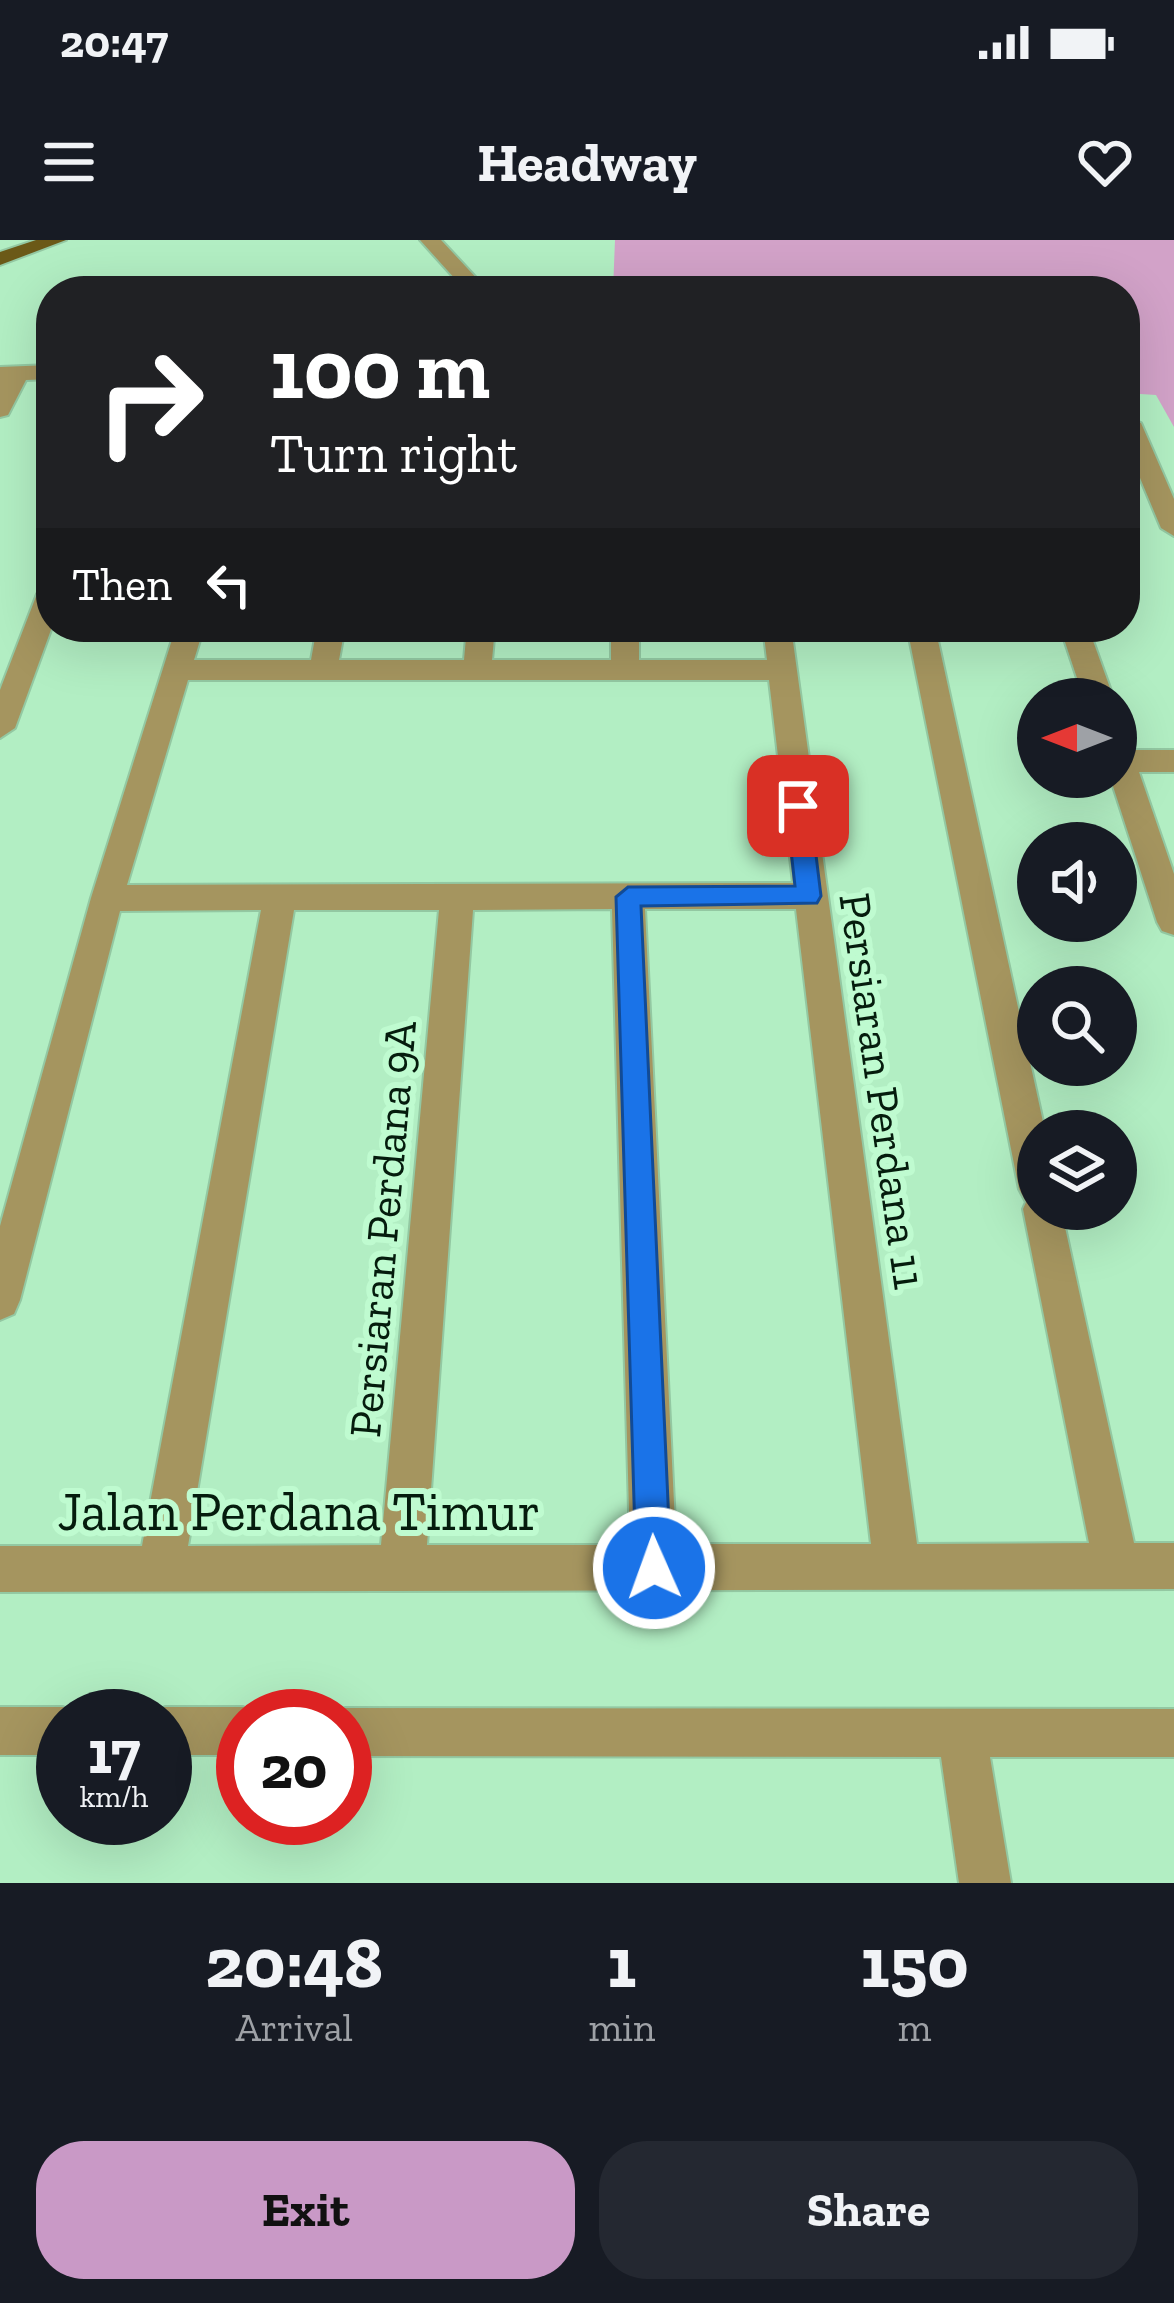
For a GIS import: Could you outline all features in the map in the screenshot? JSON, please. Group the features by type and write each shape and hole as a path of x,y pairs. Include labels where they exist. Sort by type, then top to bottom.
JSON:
{"main road":[{"path":"0,259 56,240"}],"street":[{"path":"430,240 464,276"},
{"path":"0,410 9,374"},
{"path":"1140,448 1174,528"},
{"path":"0,728 36,633"},
{"path":"0,1300 107,898 186,642"},
{"path":"323,670 328,642"},
{"path":"477,670 480,642"},
{"path":"625,642 625,670"},
{"name":"Persiaran Perdana 11","path":"779,642 897,1567"},
{"path":"924,642 1022,1110"},
{"path":"1079,642 1092,678"},
{"path":"178,670 783,670"},
{"path":"1137,757 1174,761"},
{"path":"1132,798 1174,922"},
{"path":"107,898 808,896"},
{"path":"628,897 654,1568"},
{"path":"161,1569 280,898"},
{"name":"Persiaran Perdana 9A","path":"402,1568 457,898"},
{"path":"1046,1230 1117,1566"},
{"name":"Jalan Perdana Timur","path":"0,1569 1174,1566"},
{"path":"0,1731 36,1731"},
{"path":"372,1732 1174,1733"},
{"path":"962,1733 986,1883"}],"shaded area":[{"path":"615,240 1174,240 1174,427 1156,395 1140,394 1140,276 614,276"}],"route":[{"path":"654,1568 628,897 808,896 798,806"}]}
